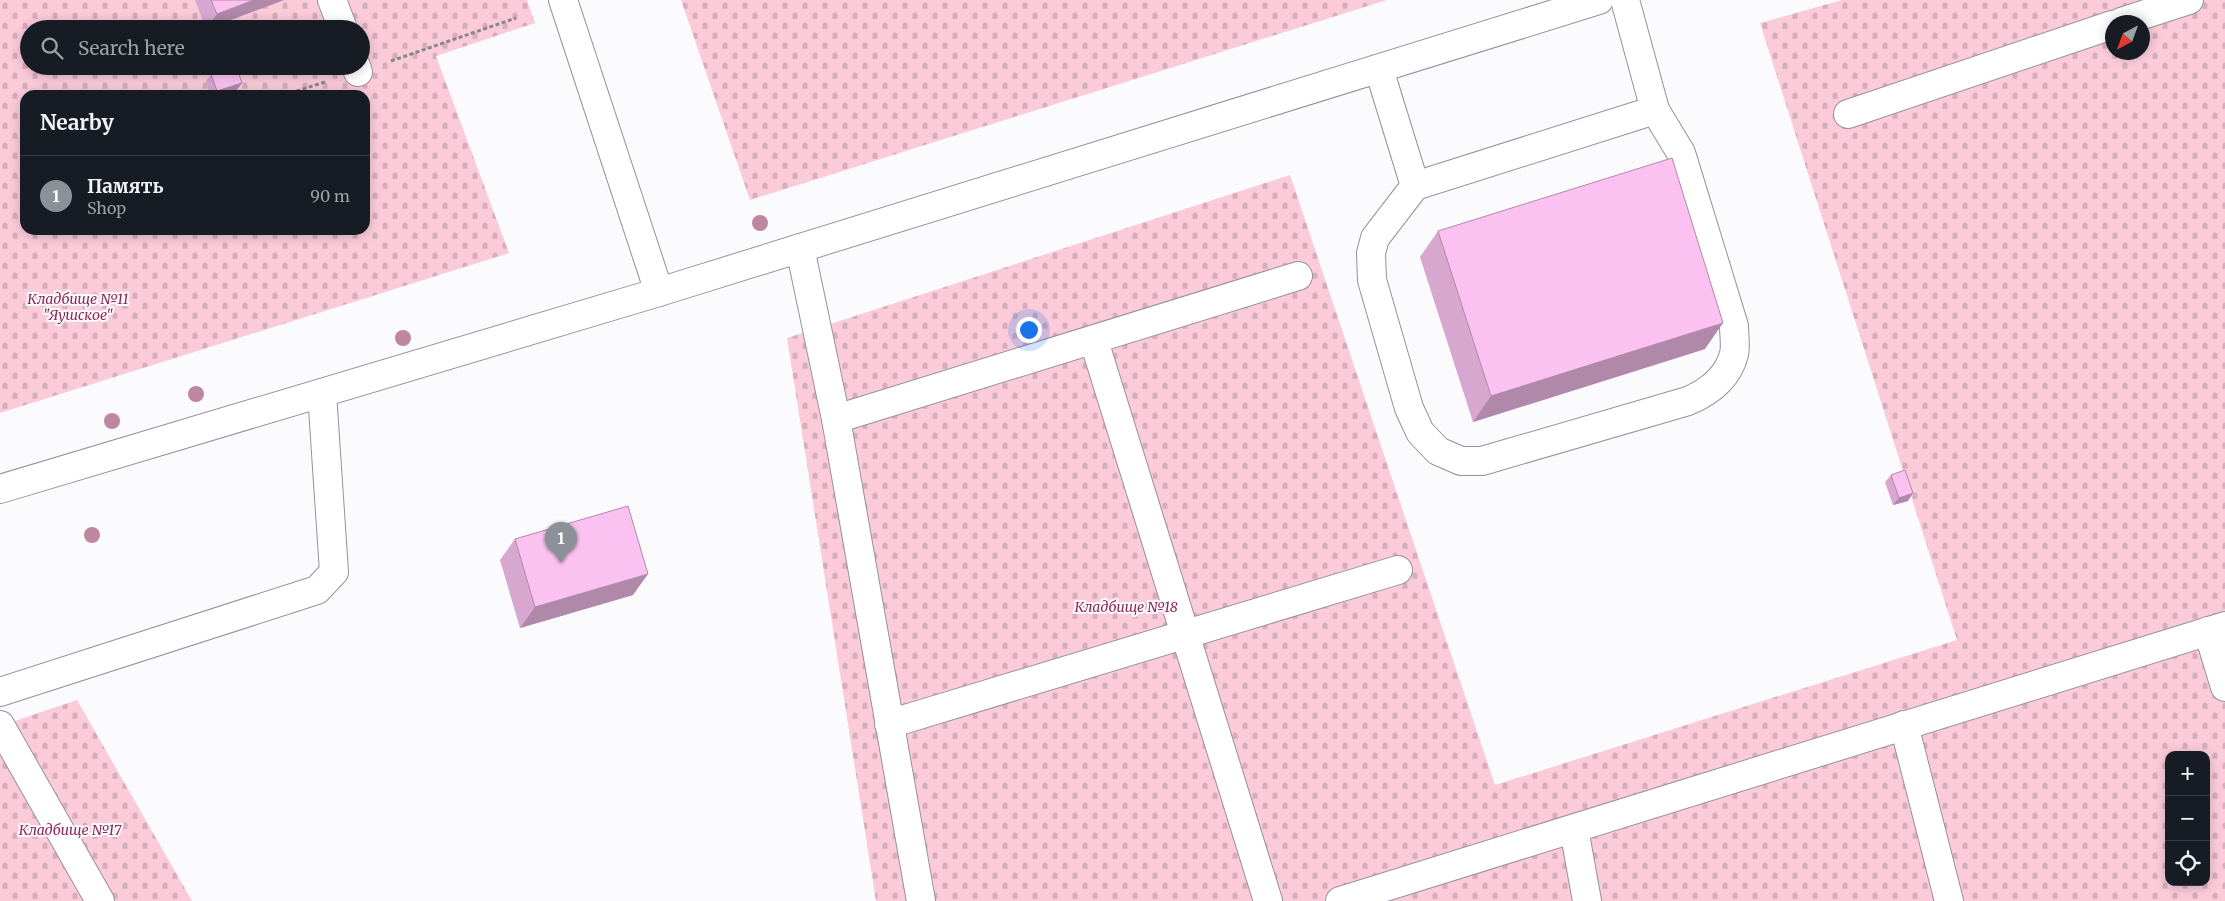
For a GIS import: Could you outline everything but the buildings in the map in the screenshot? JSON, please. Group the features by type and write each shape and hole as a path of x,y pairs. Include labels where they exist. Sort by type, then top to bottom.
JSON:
{"street":[{"path":"332,0 340,20"},
{"path":"563,0 659,292"},
{"path":"0,489 659,292 1599,0"},
{"path":"1625,0 1655,110 1680,153 1734,326 1734,355 1722,380 1706,393 1688,401 1482,461 1461,461 1438,450 1420,432 1409,408 1371,272 1371,253 1374,238 1415,186 1655,110"},
{"path":"2143,15 2189,0"},
{"path":"1848,114 2105,27"},
{"path":"1378,69 1415,186"},
{"path":"800,248 836,419 921,901"},
{"path":"836,419 1094,341 1298,276"},
{"path":"1094,341 1268,901"},
{"path":"0,692 317,590 334,572 322,393"},
{"path":"889,724 1398,570"},
{"path":"1340,901 2216,628 2225,686"},
{"path":"0,725 100,901"},
{"path":"1904,725 1949,901"},
{"path":"1574,829 1587,901"}],"path":[{"path":"370,65 516,18"},
{"path":"298,90 340,75"}],"green space":[{"name":"Кладбище №11 \"Яушское\"","path":"0,0 527,0 535,23 436,56 509,253 0,413"},
{"path":"681,0 1387,0 750,200"},
{"name":"Кладбище №18","path":"1842,0 2225,0 2225,901 876,901 787,338 1290,175 1495,785 1957,640 1760,23"},
{"name":"Кладбище №17","path":"77,700 192,901 0,901 0,726"}],"place":[{"name":"Память","path":"561,563"}]}
